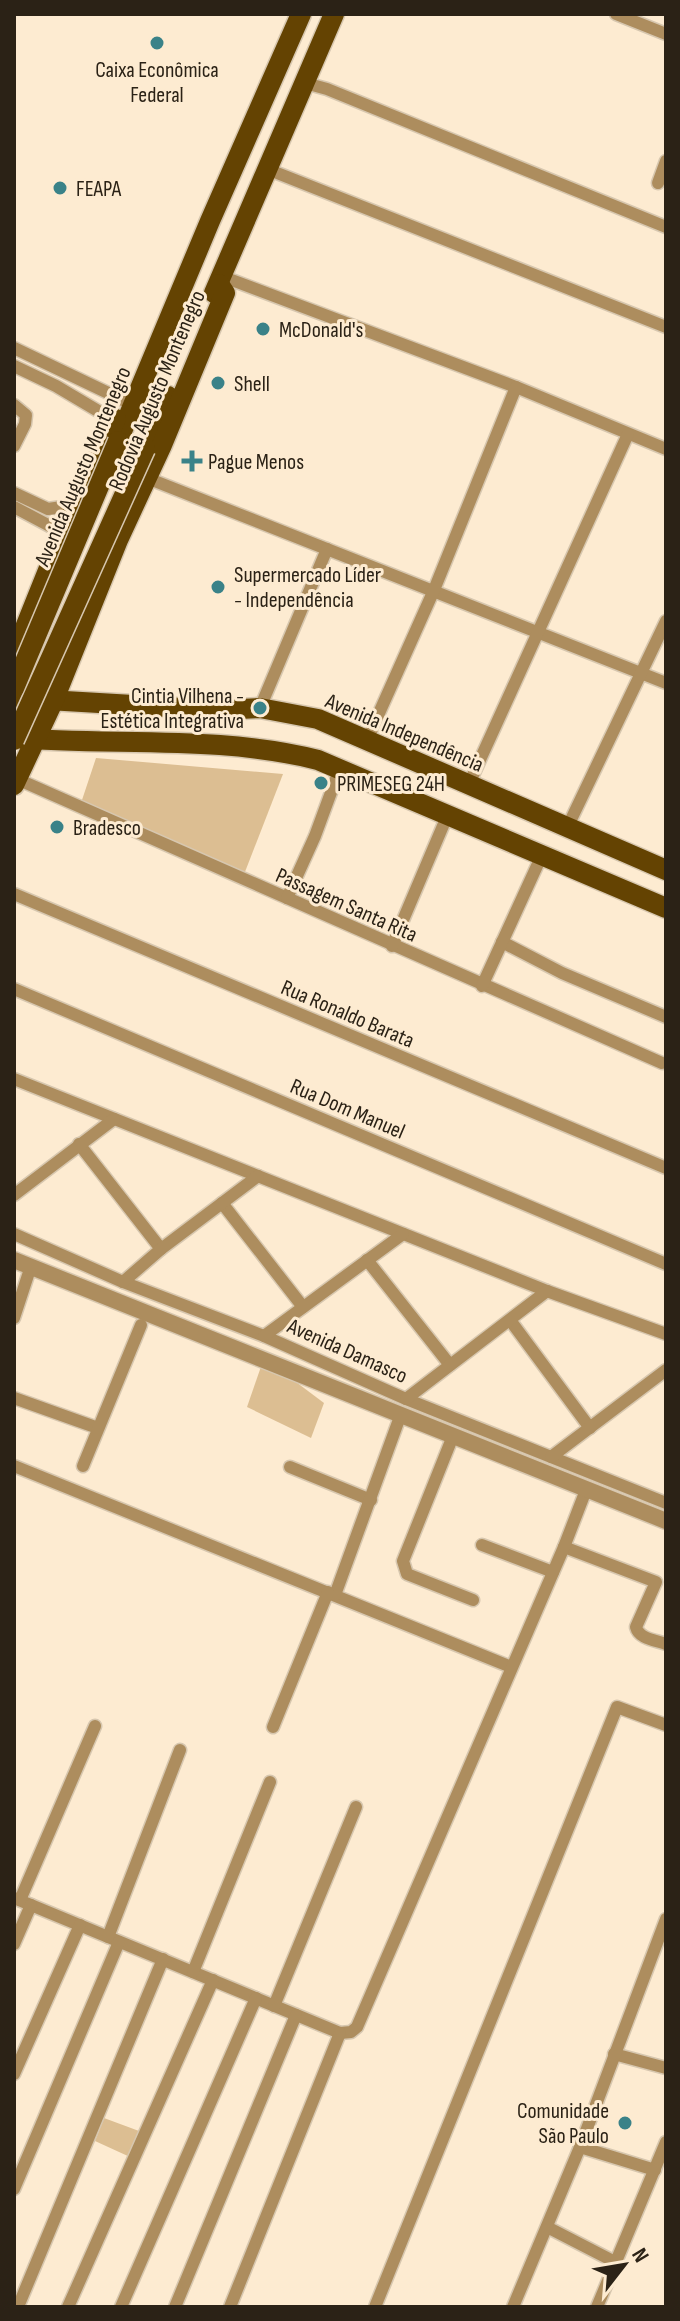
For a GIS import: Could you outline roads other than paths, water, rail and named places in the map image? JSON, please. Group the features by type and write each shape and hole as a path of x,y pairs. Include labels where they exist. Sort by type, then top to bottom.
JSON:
{"main road":[{"name":"Rodovia Augusto Montenegro","path":"16,651 63,533 116,431 125,401 161,320 175,307 301,14"},
{"name":"Rodovia Augusto Montenegro","path":"16,782 53,702 225,293 220,280 334,14"},
{"path":"220,280 14,739 282,751 340,768 666,908"},
{"name":"Avenida Augusto Montenegro","path":"14,688 116,431 175,307"},
{"path":"16,651 15,668 20,676 36,682 53,677 72,653"},
{"name":"Avenida Independência","path":"14,698 218,710 260,708 318,719 666,870"}],"street":[{"path":"616,14 666,34"},
{"path":"305,83 327,89 666,227"},
{"path":"658,183 666,161"},
{"path":"267,169 666,327"},
{"path":"220,280 516,387 666,449"},
{"path":"14,348 125,401"},
{"path":"14,366 56,386 116,431"},
{"path":"367,740 434,590 516,387"},
{"path":"14,405 26,415 14,446"},
{"path":"469,784 628,434"},
{"path":"147,478 666,683"},
{"path":"14,493 48,509 76,505"},
{"path":"14,507 63,533"},
{"path":"43,522 48,509"},
{"path":"260,708 327,549"},
{"path":"567,828 666,621"},
{"path":"287,898 315,836 340,768"},
{"name":"Passagem Santa Rita","path":"16,782 662,1063"},
{"path":"392,946 448,814"},
{"path":"482,986 542,855"},
{"name":"Rua Ronaldo Barata","path":"14,894 666,1168"},
{"path":"502,942 562,973 666,1017"},
{"name":"Rua Dom Manuel","path":"14,989 666,1264"},
{"path":"14,1079 547,1291 666,1334"},
{"path":"14,1195 114,1119"},
{"path":"79,1144 161,1249"},
{"path":"123,1282 161,1249 258,1176"},
{"path":"222,1203 303,1307"},
{"name":"Avenida Damasco","path":"14,1234 123,1282 264,1336 453,1436 666,1521"},
{"path":"264,1336 403,1234"},
{"name":"Avenida Damasco","path":"14,1260 403,1407 551,1457 666,1503"},
{"path":"367,1260 450,1365"},
{"path":"14,1318 31,1266"},
{"path":"273,1727 371,1500 403,1407 450,1365 547,1291"},
{"path":"510,1320 590,1428"},
{"path":"83,1466 141,1325"},
{"path":"551,1457 661,1374 666,1389"},
{"path":"14,1398 98,1428"},
{"path":"453,1436 403,1561 407,1574 473,1600"},
{"path":"14,1466 511,1667"},
{"path":"290,1467 371,1500"},
{"path":"21,1901 340,2033 351,2032 357,2027 586,1490"},
{"path":"482,1545 553,1572"},
{"path":"564,1547 656,1582 636,1627 643,1636 666,1644"},
{"path":"375,2307 617,1707 666,1725"},
{"path":"14,1944 21,1901 95,1726"},
{"path":"14,2189 114,1939 180,1750"},
{"path":"193,1972 270,1782"},
{"path":"274,2006 356,1807"},
{"path":"513,2307 580,2147 614,2054 660,1950 666,1919"},
{"path":"14,2074 80,1925"},
{"path":"22,2303 163,1959"},
{"path":"68,2307 213,1980"},
{"path":"121,2307 256,1998"},
{"path":"175,2307 296,2015"},
{"path":"230,2307 340,2033"},
{"path":"614,2054 666,2068"},
{"path":"597,2307 666,2142"},
{"path":"580,2147 655,2170"},
{"path":"547,2227 617,2263"}],"place":[{"name":"Caixa Econômica Federal","path":"157,43"},
{"name":"FEAPA","path":"60,188"},
{"name":"McDonald's","path":"263,329"},
{"name":"Shell","path":"218,383"},
{"name":"Pague Menos","path":"192,461"},
{"name":"Supermercado Líder - Independência","path":"218,587"},
{"name":"Cintia Vilhena - Estética Integrativa","path":"260,708"},
{"name":"PRIMESEG 24H","path":"321,783"},
{"name":"Bradesco","path":"57,827"},
{"name":"Comunidade São Paulo","path":"625,2123"}]}
